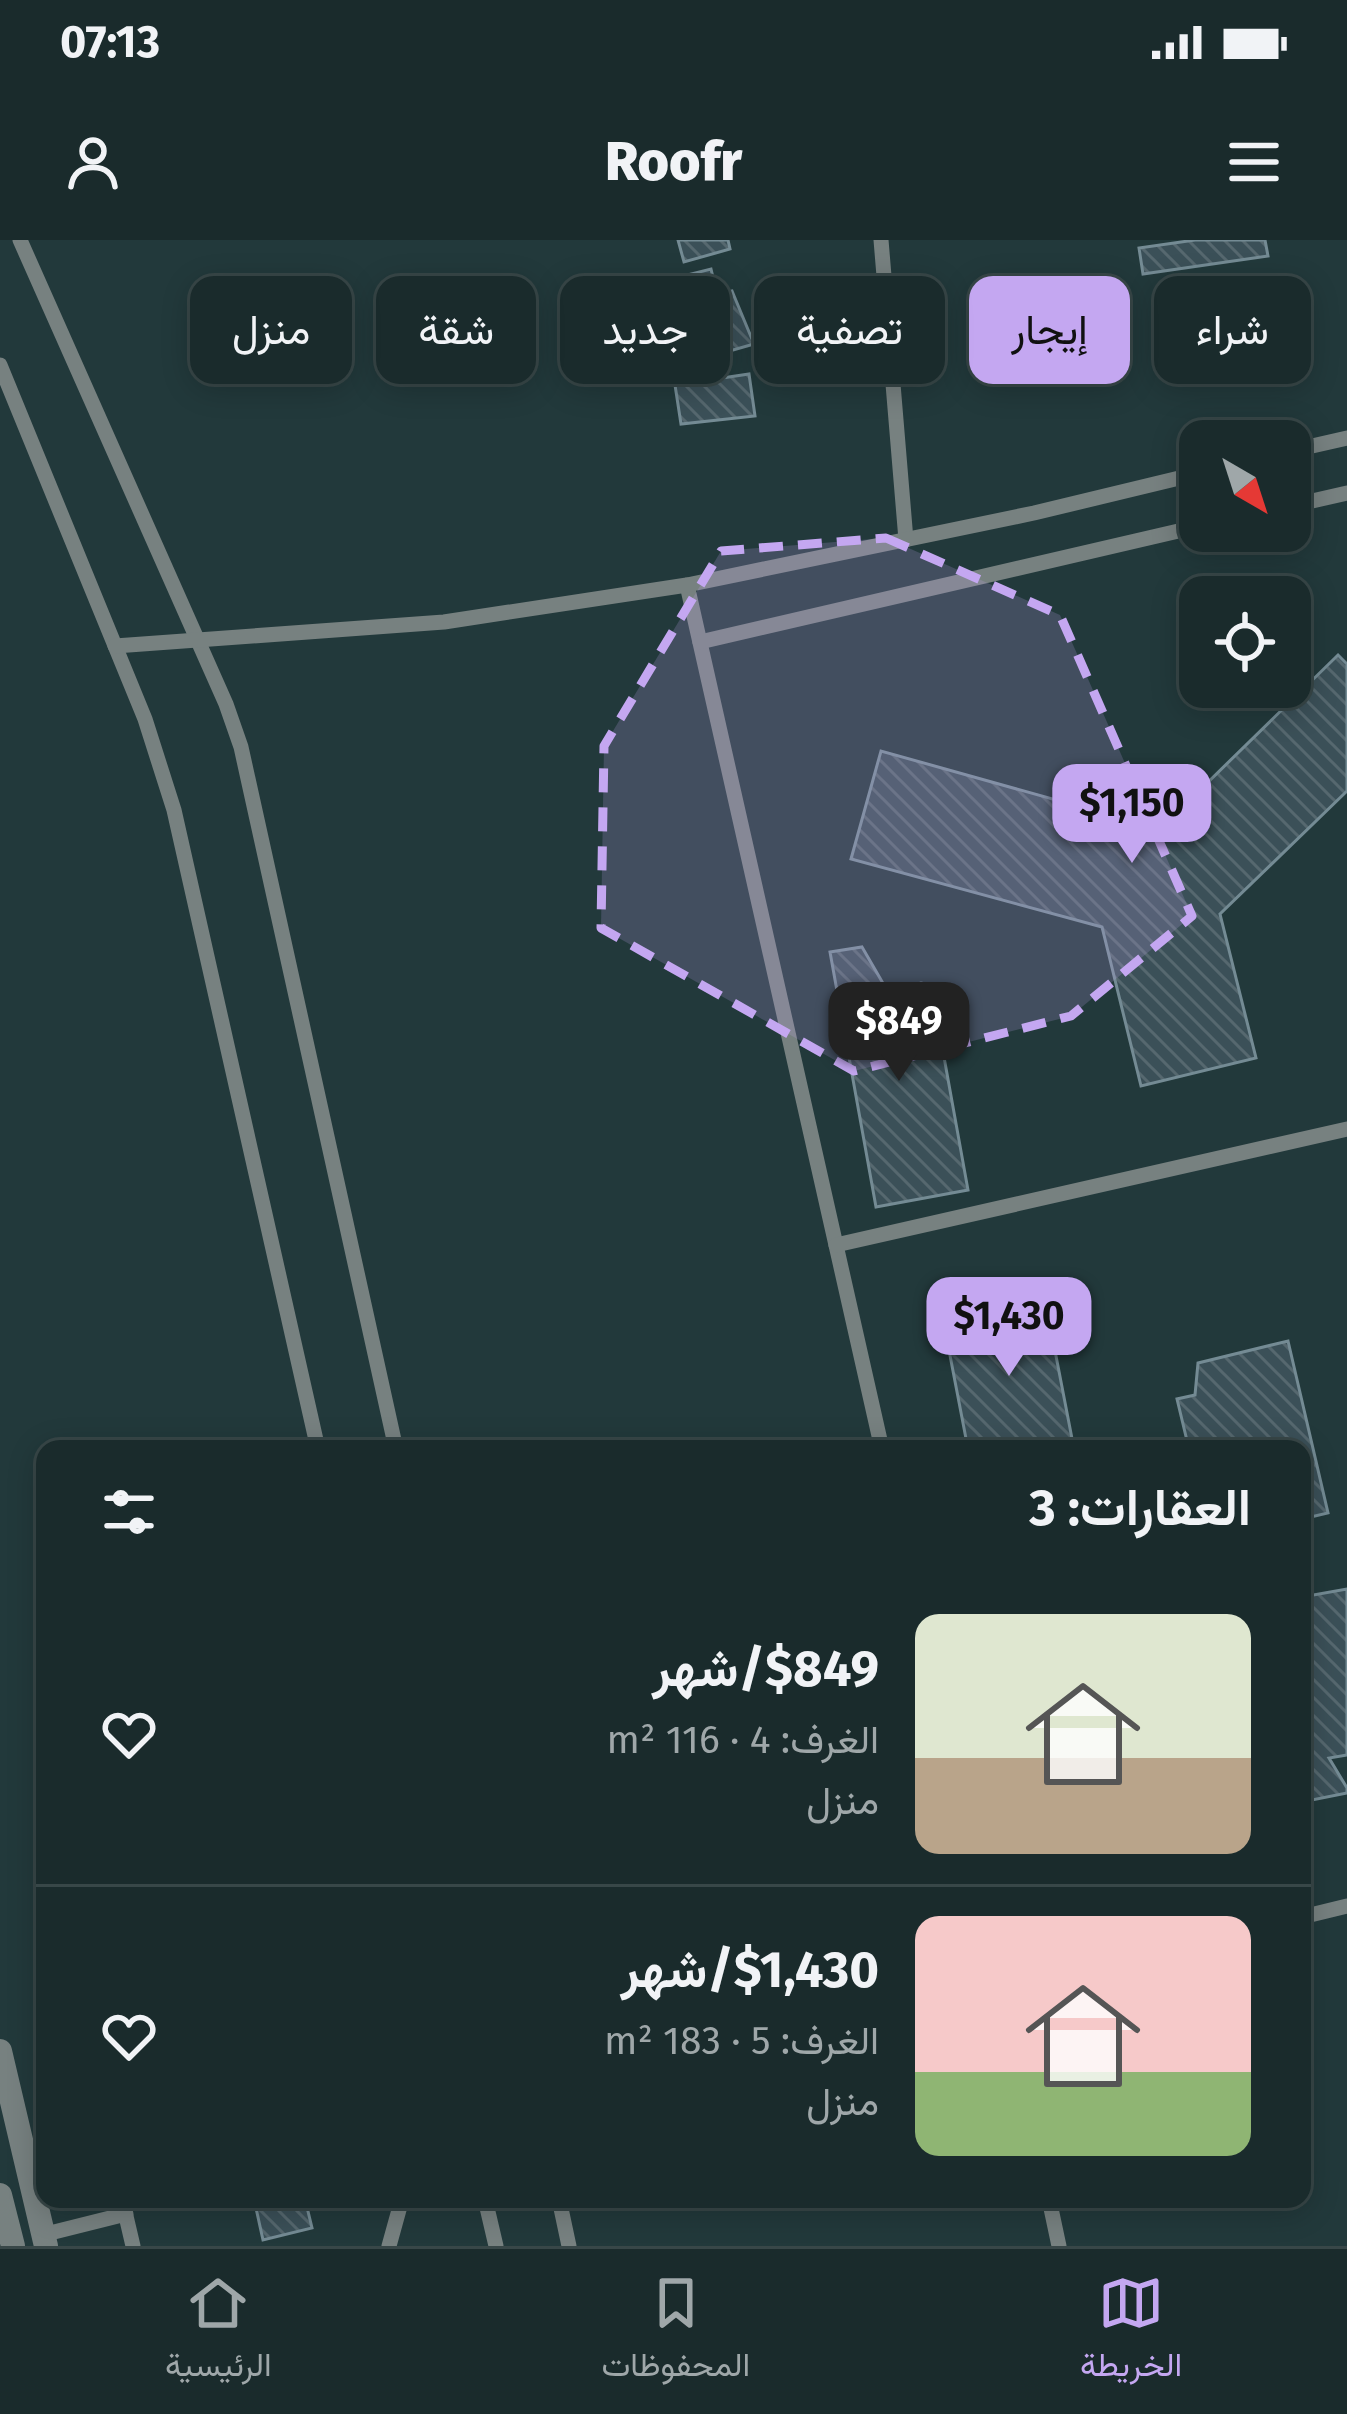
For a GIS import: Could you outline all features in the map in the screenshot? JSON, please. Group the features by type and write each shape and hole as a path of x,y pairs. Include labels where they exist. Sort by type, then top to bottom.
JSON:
{"street":[{"path":"0,2051 36,2185"},
{"path":"36,2196 1,2200 12,2244 44,2240 40,2208"}],"lane":[{"path":"20,240 226,704 251,786 394,1440"},
{"path":"880,240 905,540"},
{"path":"0,365 145,719 175,810 315,1440"},
{"path":"1311,447 1347,438"},
{"path":"115,646 444,622 687,585 1179,478"},
{"path":"1311,501 1347,493"},
{"path":"700,642 1179,531"},
{"path":"687,585 880,1440"},
{"path":"836,1245 1347,1129"},
{"path":"1311,1915 1347,1906"},
{"path":"44,2240 119,2208"},
{"path":"124,2208 133,2246"},
{"path":"389,2246 400,2208"},
{"path":"487,2208 496,2246"},
{"path":"561,2208 569,2246"},
{"path":"1051,2208 1059,2246"}],"highlighted area":[{"path":"886,538 1060,615 1192,916 1071,1016 854,1071 601,928 604,746 721,551"}],"building":[{"path":"678,240 728,240 730,249 684,262"},
{"path":"1195,240 1265,240 1268,256 1143,274 1139,248"},
{"path":"711,269 713,276 683,276"},
{"path":"730,291 732,291 754,344 730,351"},
{"path":"749,374 755,416 681,424 675,385 730,384 730,377"},
{"path":"1338,655 1347,664 1347,791 1220,914 1256,1058 1141,1086 1102,927 851,859 881,751 1081,807 1201,789 1284,708 1311,708 1311,681"},
{"path":"862,947 888,992 931,985 968,1190 876,1207 830,952"},
{"path":"1045,1299 1072,1440 966,1440 943,1319"},
{"path":"1288,1341 1328,1513 1311,1517 1311,1440 1187,1440 1177,1399 1195,1395 1198,1363"},
{"path":"1347,1589 1347,1755 1329,1758 1347,1793 1311,1800 1311,1595"},
{"path":"256,2208 307,2208 312,2228 263,2240"}]}
